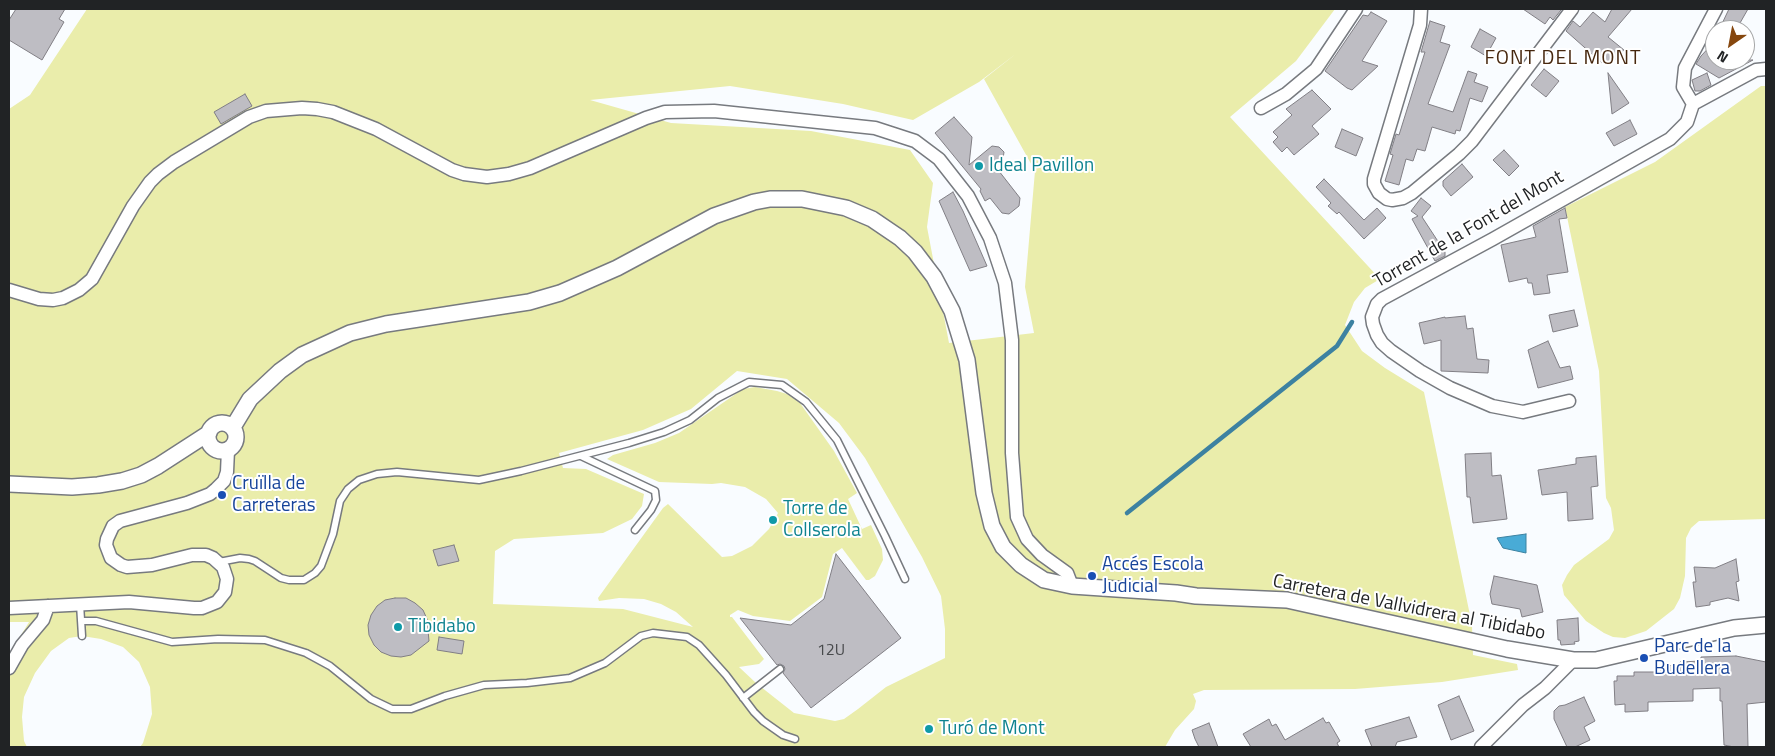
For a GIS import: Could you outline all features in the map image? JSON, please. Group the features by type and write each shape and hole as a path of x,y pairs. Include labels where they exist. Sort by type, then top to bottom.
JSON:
{"street":[{"path":"1261,108 1286,94 1316,69 1356,9"},
{"path":"1421,9 1420,25 1374,179 1374,184 1379,193 1392,200 1403,198 1412,193 1472,141 1572,9"},
{"path":"1716,9 1685,68 1683,86 1693,104 1761,69"},
{"name":"Torrent de la Font del Mont","path":"1569,401 1533,410 1516,411 1492,406 1450,388 1420,371 1382,343 1374,330 1372,317 1374,310 1382,299 1670,139 1687,122 1693,104"},
{"path":"9,290 39,299 53,300 63,298 79,290 92,279 133,206 158,174 174,162 249,117 266,111 302,108 333,112 376,129 452,170 464,174 487,177 509,174 530,168 646,118 665,112 714,111 875,128 915,141 939,159 968,196 990,238 1005,283 1012,340 1012,453 1017,517 1026,539 1042,555 1067,573 1072,586"},
{"name":"Carretera de Vallvidrera al Tibidabo","path":"232,427 250,399 280,371 316,348 350,333 386,324 529,302 560,294 610,271 714,216 740,206 770,199 818,201 846,208 884,226 915,252 934,277 952,311 968,360 984,493 992,526 1003,547 1021,565 1044,580 1072,586 1196,596 1287,600 1507,649 1573,660 1596,660 1728,630 1766,625"},
{"path":"219,423 232,427 235,431 236,440 232,448 219,451 211,446 208,438 211,428 219,423"},
{"path":"9,484 72,487 122,481 158,466 209,433"},
{"path":"9,608 129,602 202,608 217,602 225,592 226,572 218,562 206,555 140,567 127,567 120,566 111,558 106,545 113,526 120,521 187,503 210,494 224,481 227,472 228,450"},
{"path":"9,668 22,645 43,620 48,606"},
{"path":"1480,747 1573,660"}],"lane":[{"path":"218,562 240,558 249,559 281,578 304,580 315,573 321,566 333,534 340,501 348,489 359,480 377,474 397,472 479,480 581,456 664,432 690,420 718,398 749,382 782,385 806,402 837,440 886,536 905,579"},
{"path":"581,456 655,491 656,500 654,505 635,530"},
{"path":"80,604 82,636"},
{"path":"81,621 105,623 172,642 218,639 265,640 306,653 330,666 372,699 392,709 411,709 445,696 484,685 570,678 605,662 641,636 653,633 687,637 699,645 763,721 783,735 795,739"},
{"path":"743,698 780,669"}],"green space":[{"path":"87,9 1335,9 1296,61 1230,117 1380,279 1365,288 1354,302 1345,325 1362,351 1424,392 1472,625 1473,655 1517,664 1518,670 1442,682 1355,689 1204,690 1193,694 1196,701 1194,709 1175,730 1165,747 140,747 152,714 150,687 139,662 123,647 101,639 82,636 69,638 51,651 35,673 24,697 22,717 24,741 27,747 9,747 9,655 29,622 9,622 9,109 30,95","holes":["1017,53 984,79 1035,171 1025,287 1034,333 949,343 927,227 933,183 910,150 811,131 671,123 590,100 730,86 843,104 913,120 979,82","737,371 787,379 839,423 865,458 922,557 941,596 945,629 945,658 886,687 844,719 835,721 794,713 756,683 739,667 759,664 764,659 732,617 730,617 730,615 738,610 753,616 790,621 822,597 833,554 842,548 866,580 875,576 883,560 882,549 871,525 862,529 848,499 857,493 834,451 800,403 787,394 755,387 743,389 679,433 655,443 613,455 607,459 659,482 721,483 745,487 766,499 778,513 769,529 752,546 732,556 722,557 668,504 663,508 598,598 599,601 619,598 644,599 661,604 676,612 693,627 623,609 493,604 495,551 514,539 603,533 632,519 642,506 644,494 586,469 563,468 559,453 643,430 691,409"]},
{"path":"1761,86 1766,86 1766,519 1699,521 1691,528 1686,538 1685,576 1680,598 1674,609 1646,631 1625,638 1613,637 1586,621 1564,595 1562,585 1574,565 1609,539 1614,530 1611,508 1606,498 1599,371 1565,207 1655,162"}],"water":[{"path":"1526,534 1526,553 1503,548 1497,538"}],"building":[{"path":"16,9 65,9 59,19 64,22 42,60 9,40 9,20"},
{"path":"1523,9 1561,10 1553,20 1550,17 1545,24"},
{"path":"1612,9 1632,9 1608,37 1624,50 1610,65 1605,60 1602,63 1566,31 1573,21 1580,27 1593,12 1605,22"},
{"path":"1729,9 1748,9 1742,20 1724,20"},
{"path":"1371,12 1387,21 1362,61 1378,66 1352,90 1325,71 1363,15 1368,16"},
{"path":"1430,21 1445,26 1440,42 1450,45 1428,104 1453,112 1468,71 1477,74 1474,82 1488,87 1482,102 1470,98 1460,131 1456,130 1455,134 1432,127 1425,151 1417,149 1413,161 1406,159 1399,185 1385,181 1393,155 1390,154 1396,134 1399,135 1425,52 1421,52"},
{"path":"1480,29 1496,38 1486,56 1471,47"},
{"path":"1705,52 1705,69 1696,64"},
{"path":"1544,69 1559,81 1546,97 1531,85"},
{"path":"1706,70 1734,70 1719,78"},
{"path":"1608,73 1629,103 1612,114"},
{"path":"1707,73 1711,85 1700,91 1695,91 1692,80"},
{"path":"1312,90 1331,109 1312,126 1319,134 1294,155 1287,147 1282,152 1273,142 1278,137 1273,132 1292,115 1286,109"},
{"path":"245,94 252,106 221,124 214,112"},
{"name":"Ideal Pavillon","path":"954,117 972,137 969,165 992,146 999,147 1004,152 1003,159 995,166 1020,198 1019,206 1009,214 1002,213 990,198 985,201 980,191 981,189 935,133"},
{"path":"1630,120 1637,134 1614,146 1606,133"},
{"path":"1342,129 1363,138 1356,156 1335,147"},
{"path":"1504,150 1519,166 1509,176 1493,160"},
{"path":"1462,164 1473,177 1451,196 1443,186 1443,181"},
{"path":"1324,179 1364,220 1377,208 1386,218 1364,239 1339,212 1337,214 1328,206 1331,203 1316,187"},
{"path":"953,192 987,266 970,271 939,201"},
{"path":"1421,198 1431,206 1422,217 1445,252 1445,256 1435,261 1412,219 1418,216 1411,211"},
{"path":"1565,208 1567,218 1559,219 1568,272 1547,275 1550,293 1534,295 1532,283 1528,283 1527,278 1509,282 1501,245 1536,237 1533,226"},
{"path":"1574,310 1578,326 1553,332 1549,315"},
{"path":"1465,316 1467,329 1473,328 1477,359 1489,360 1488,373 1441,371 1441,340 1424,344 1419,323 1445,317"},
{"path":"1548,341 1560,368 1570,366 1573,379 1538,388 1528,350"},
{"path":"1491,453 1492,476 1501,475 1507,519 1473,523 1470,497 1467,497 1465,454"},
{"path":"1596,456 1598,486 1591,487 1593,519 1568,521 1567,492 1542,495 1538,470 1576,464 1576,458"},
{"path":"454,545 459,561 438,566 433,550"},
{"path":"836,554 901,638 811,708 783,673 784,666 777,665 740,618 791,625 824,599"},
{"path":"1736,559 1739,581 1736,582 1739,601 1728,598 1710,602 1710,605 1696,607 1693,582 1696,582 1694,567 1715,568"},
{"path":"1494,576 1537,585 1543,612 1522,617 1520,609 1492,604 1490,594"},
{"name":"Tibidabo","path":"406,598 415,603 423,610 427,619 429,641 411,655 401,657 381,652 374,645 369,635 368,625 371,615 377,606 385,600"},
{"path":"1578,618 1579,641 1574,642 1575,644 1561,645 1560,640 1558,640 1557,620"},
{"path":"439,637 464,641 462,654 437,650"},
{"path":"1736,656 1766,662 1766,702 1747,704 1748,747 1724,745 1720,688 1693,689 1693,701 1648,702 1648,711 1625,712 1625,704 1615,705 1614,681 1617,681 1617,676 1634,676 1634,672 1659,672 1662,670 1662,666 1680,665 1680,662 1701,661 1701,657"},
{"path":"1459,696 1474,731 1451,740 1438,705"},
{"path":"1584,697 1595,721 1584,727 1590,740 1575,747 1567,747 1554,719 1554,711 1559,706"},
{"path":"1409,717 1417,737 1397,742 1395,747 1372,747 1365,730"},
{"path":"1323,718 1326,723 1329,722 1340,741 1337,743 1339,747 1251,747 1243,734 1269,719 1272,726 1276,724 1285,740"},
{"path":"1209,723 1218,747 1199,747 1192,730"}],"waterway":[{"path":"1127,513 1337,346 1352,322"}],"place":[{"name":"Ideal Pavillon","path":"979,166"},
{"name":"Cruïlla de Carreteras","path":"222,495"},
{"name":"Torre de Collserola","path":"773,520"},
{"name":"Accés Escola Judicial","path":"1092,576"},
{"name":"Tibidabo","path":"398,627"},
{"name":"Parc de la Budellera","path":"1644,658"},
{"name":"Turó de Mont","path":"929,729"}],"district":[{"name":"FONT DEL MONT","path":"1563,59"}]}
